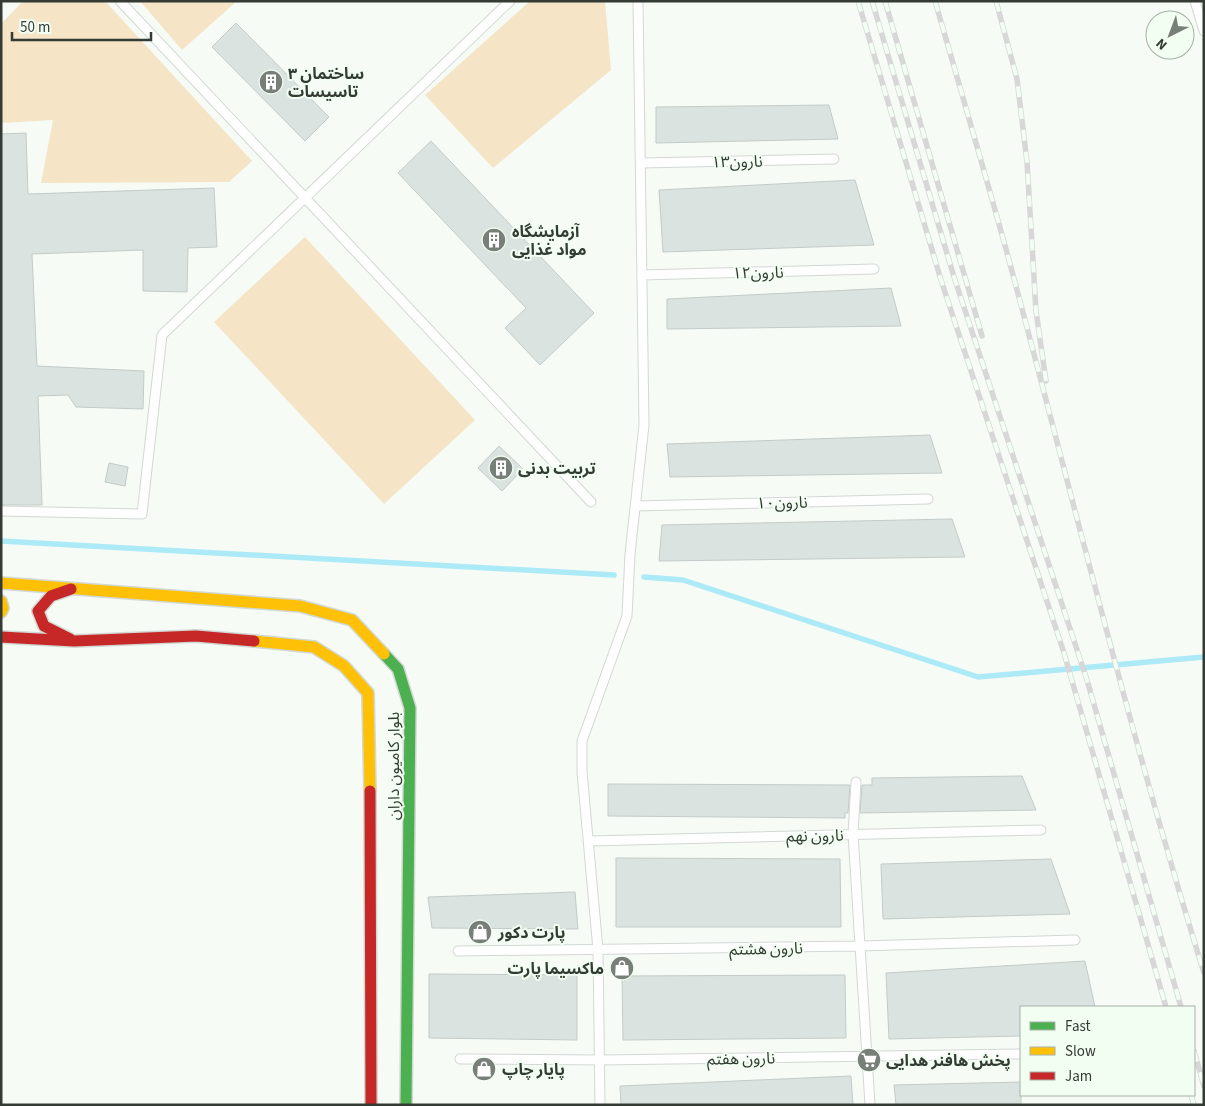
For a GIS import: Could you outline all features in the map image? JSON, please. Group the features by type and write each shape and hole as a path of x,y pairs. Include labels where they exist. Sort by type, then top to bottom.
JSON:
{"main road":[{"name":"بلوار کامیون داران","path":"1,583 300,606 329,612 352,620 398,669 410,708 406,1105"},
{"path":"71,589 51,595 43,601 38,611 44,626 74,641"},
{"path":"1,601 4,608 1,612"},
{"name":"بلوار کامیون داران","path":"1,637 74,641 196,636 314,647 344,666 368,693 372,893 371,1105"}],"lane":[{"path":"120,1 591,502"},
{"path":"1,511 142,514 162,335 510,1"},
{"path":"600,1105 601,1060 598,950 590,841 582,772 582,741 627,616 630,554 644,425 638,1"},
{"path":"1195,1 1204,31"},
{"name":"نارون۱۳","path":"641,163 834,159"},
{"name":"نارون۱۲","path":"642,275 874,269"},
{"name":"نارون۱۰","path":"635,506 928,499"},
{"path":"856,782 853,834 870,1105"},
{"name":"نارون نهم","path":"590,841 1040,830"},
{"name":"نارون هشتم","path":"458,951 860,946 1075,940"},
{"name":"نارون هفتم","path":"460,1059 601,1060 1020,1054"}],"shaded area":[{"path":"23,1 105,1 252,161 229,182 41,183 53,120 1,123 1,24"},
{"path":"140,1 237,1 182,50"},
{"path":"530,1 605,1 611,70 493,168 425,95"},
{"path":"305,237 475,420 384,504 214,322"}],"building":[{"name":"۳ ساختمان تاسیسات","path":"236,23 329,117 305,141 212,47"},
{"path":"829,105 838,139 656,143 656,107"},
{"path":"26,133 28,194 214,188 217,247 188,248 187,292 143,291 143,250 32,254 37,366 144,371 143,409 76,407 68,395 38,396 42,505 1,505 1,134"},
{"name":"آزمایشگاه مواد غذایی","path":"431,141 594,313 540,365 505,328 526,308 398,173"},
{"path":"855,180 874,245 663,252 659,190"},
{"path":"891,288 901,326 667,329 667,299"},
{"path":"930,435 942,473 670,477 667,444"},
{"name":"تربیت بدنی","path":"499,446 523,469 502,491 478,468"},
{"path":"109,463 128,467 125,486 105,482"},
{"path":"952,519 965,557 659,561 662,525"},
{"path":"1022,776 1036,810 860,813 862,785 872,785 872,778"},
{"path":"608,784 850,785 848,813 845,813 845,818 608,816"},
{"path":"616,858 840,859 841,927 616,927"},
{"path":"1051,859 1070,914 883,919 881,864"},
{"path":"575,892 578,929 432,928 428,897"},
{"path":"1085,961 1095,1006 1020,1006 1020,1036 889,1039 886,973"},
{"path":"429,974 577,975 577,1040 429,1038"},
{"path":"845,975 846,1038 623,1040 622,976"},
{"path":"851,1076 853,1105 621,1105 620,1086"},
{"path":"1020,1082 1021,1105 896,1105 894,1085"}],"waterway":[{"path":"1,541 614,575"},
{"path":"644,577 683,580 978,677 1204,657"}],"railway":[{"path":"858,1 941,280 1064,653 1166,1006"},
{"path":"872,1 954,277 1087,680 1181,1006"},
{"path":"885,1 982,336"},
{"path":"935,1 1009,260 1152,796 1204,973"},
{"path":"996,1 1017,79 1027,162 1036,311 1046,381"},
{"path":"1195,1054 1204,1086"},
{"path":"1191,1096 1194,1105"}],"traffic: fast":[{"path":"384,654 398,669 410,708 406,1105"}],"traffic: slow":[{"path":"1,583 300,606 352,620 384,654"},
{"path":"1,601 3,608 1,612"},
{"path":"254,641 314,647 344,666 368,693 370,791"}],"traffic: jam":[{"path":"70,639 44,626 38,611 51,596 71,589"},
{"path":"1,637 74,641 196,636 254,641"},
{"path":"370,791 371,1105"}],"place":[{"name":"۳ ساختمان تاسیسات","path":"271,82"},
{"name":"آزمایشگاه مواد غذایی","path":"494,240"},
{"name":"تربیت بدنی","path":"501,468"},
{"name":"پارت دکور","path":"480,932"},
{"name":"ماکسیما پارت","path":"622,968"},
{"name":"پخش هافنر هدایی","path":"869,1060"},
{"name":"پایار چاپ","path":"484,1069"}]}
